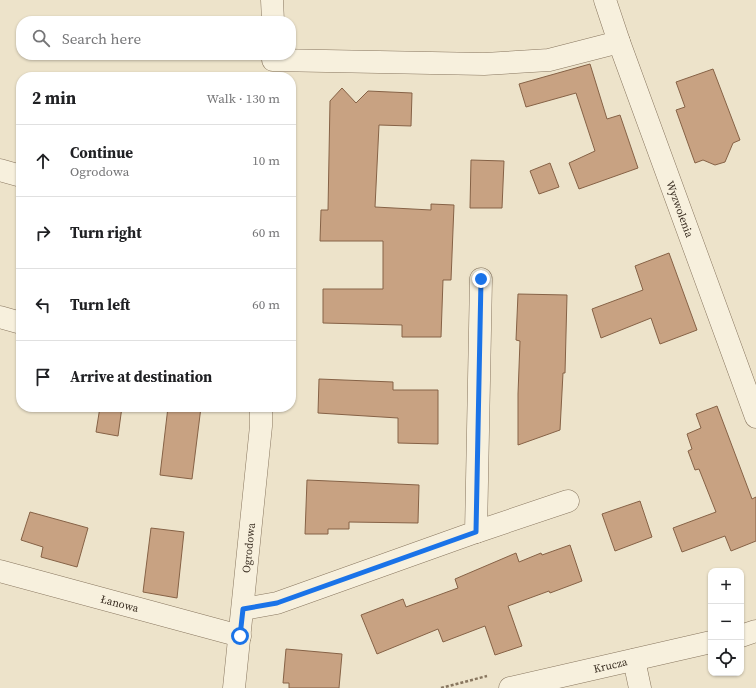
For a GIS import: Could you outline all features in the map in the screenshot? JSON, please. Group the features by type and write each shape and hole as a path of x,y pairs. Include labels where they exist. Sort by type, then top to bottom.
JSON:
{"street":[{"path":"272,0 273,16"},
{"name":"Wyzwolenia","path":"605,0 756,418"},
{"path":"273,64 519,63 549,60 619,42"},
{"path":"0,170 16,175"},
{"path":"476,532 481,279"},
{"path":"0,317 16,321"},
{"name":"Ogrodowa","path":"234,688 243,609 261,412"},
{"path":"243,609 277,603 568,501"},
{"name":"Łanowa","path":"0,571 240,636"},
{"path":"744,635 756,631"},
{"name":"Krucza","path":"510,688 708,643"},
{"path":"634,660 640,688"}],"building":[{"path":"590,64 607,119 620,115 638,168 579,189 569,163 595,151 576,93 526,107 519,84"},
{"path":"713,69 740,140 733,143 725,162 715,165 703,160 695,163 676,110 685,107 676,82"},
{"path":"342,88 356,103 368,91 412,93 411,126 379,125 375,207 431,210 431,204 454,205 451,280 443,280 441,337 402,337 402,325 323,323 323,289 383,289 383,241 320,241 321,210 328,210 330,101"},
{"path":"471,160 504,161 502,208 470,208"},
{"path":"550,163 559,187 539,194 530,171"},
{"path":"669,253 697,330 660,344 651,318 601,338 592,309 643,290 635,266"},
{"path":"518,294 567,295 565,373 563,373 560,430 518,445 520,341 516,340"},
{"path":"319,379 393,382 393,390 438,390 438,444 398,443 398,418 318,413"},
{"path":"717,406 752,499 756,497 756,541 731,551 725,536 682,552 673,528 716,512 699,469 695,470 688,451 692,449 687,434 701,428 696,414"},
{"path":"99,412 121,412 118,436 96,432"},
{"path":"167,412 200,412 192,479 160,475"},
{"path":"307,480 419,485 418,523 349,522 349,529 328,529 328,534 305,534"},
{"path":"640,501 652,537 615,551 602,514"},
{"path":"30,512 88,528 77,567 41,557 43,547 21,540"},
{"path":"151,528 184,532 177,598 143,592"},
{"path":"570,545 582,581 508,606 522,646 495,655 485,626 443,642 438,629 377,654 361,615 403,599 406,607 458,588 455,579 516,553 519,562 541,553 542,555"},
{"path":"286,649 342,654 339,688 289,688 289,683 283,683"}],"route":[{"path":"240,636 243,609 277,603 476,532 481,279"}]}
